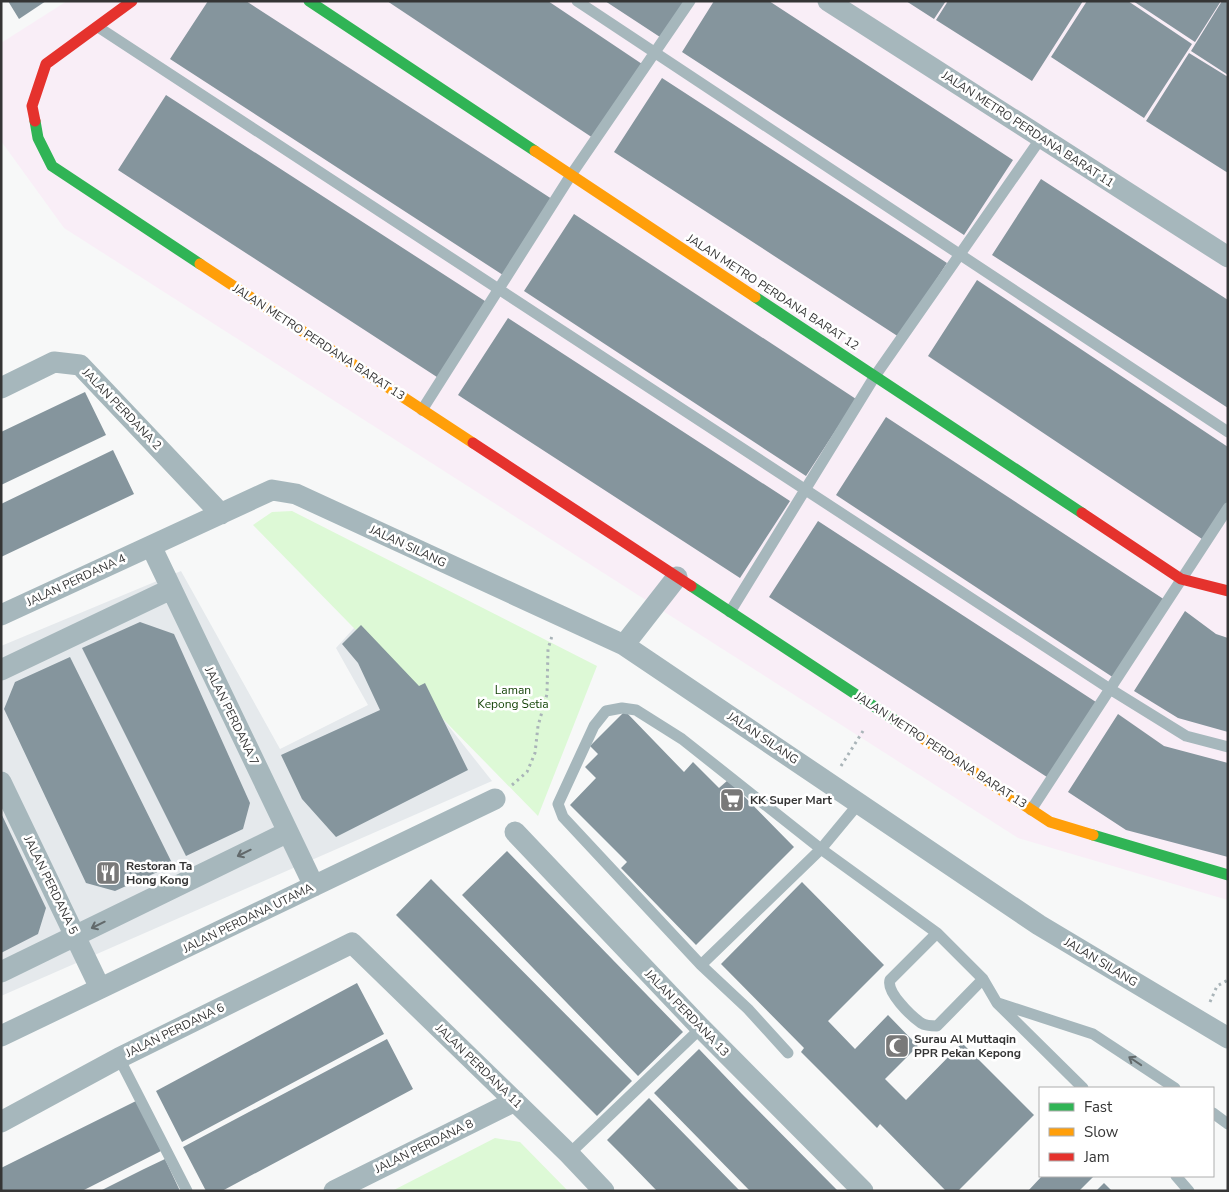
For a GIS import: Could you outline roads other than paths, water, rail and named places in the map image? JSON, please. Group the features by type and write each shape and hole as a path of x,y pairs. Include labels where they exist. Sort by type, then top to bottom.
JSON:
{"street":[{"path":"96,26 132,1"},
{"name":"JALAN METRO PERDANA BARAT 12","path":"308,1 1181,579 1228,591"},
{"name":"JALAN METRO PERDANA BARAT 11","path":"828,1 1228,258"},
{"name":"JALAN METRO PERDANA BARAT 13","path":"96,26 46,64 32,106 38,138 52,166 1050,822 1228,875"},
{"name":"JALAN PERDANA 2","path":"1,388 54,362 80,365 222,514"},
{"name":"JALAN PERDANA 4","path":"1,615 272,490"},
{"name":"JALAN SILANG","path":"272,490 296,494 624,645 860,802 1039,925 1228,1038"},
{"name":"JALAN PERDANA 7","path":"151,546 314,886"},
{"path":"624,645 677,577"},
{"path":"1,670 171,589"},
{"name":"JALAN PERDANA 5","path":"1,782 100,988"},
{"name":"JALAN PERDANA UTAMA","path":"1,1036 495,799"},
{"path":"1,972 288,832"},
{"name":"JALAN PERDANA 13","path":"515,832 701,1028 863,1191"},
{"name":"JALAN PERDANA 6","path":"1,1122 119,1058 352,943"},
{"name":"JALAN PERDANA 11","path":"352,943 569,1154 604,1191"},
{"name":"JALAN PERDANA 8","path":"334,1191 515,1102"}],"lane":[{"path":"577,1 1228,432"},
{"path":"422,410 571,175 690,1"},
{"path":"96,26 1110,689 1186,736 1228,747"},
{"path":"730,612 875,376 1041,138"},
{"path":"1031,810 1228,508"},
{"path":"788,1053 748,1010 701,965 563,817 558,804 594,726 606,711 622,708 636,710 682,739 821,849 937,932 983,979 997,1003 1082,1087"},
{"path":"701,965 821,849 860,802"},
{"path":"937,932 890,980 888,986 891,993 921,1023 928,1026 937,1026 983,979"},
{"path":"997,1003 1093,1034 1173,1087"},
{"path":"569,1154 701,1028"},
{"path":"119,1058 188,1191"},
{"path":"1214,1114 1228,1124"},
{"path":"1177,1177 1189,1191"}],"place":[{"name":"KK Super Mart","path":"732,800"},
{"name":"Restoran Ta Hong Kong","path":"108,873"},
{"name":"Surau Al Muttaqin PPR Pekan Kepong","path":"897,1046"}],"park label":[{"name":"Laman Kepong Setia","path":"513,697"}]}
